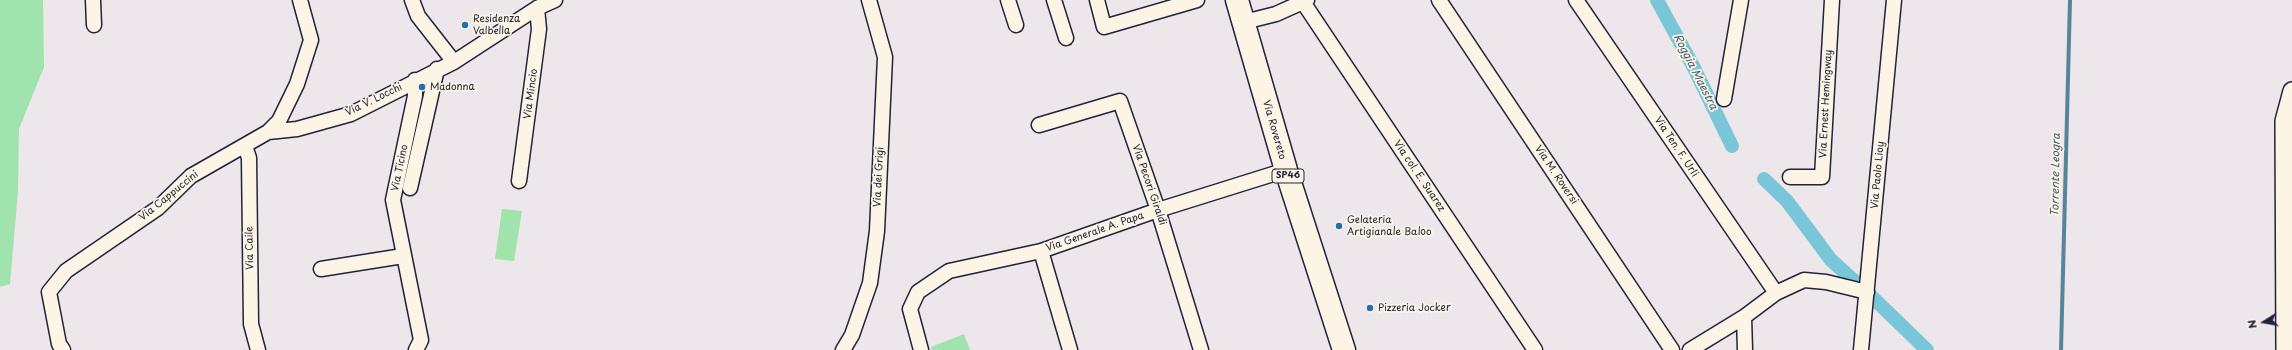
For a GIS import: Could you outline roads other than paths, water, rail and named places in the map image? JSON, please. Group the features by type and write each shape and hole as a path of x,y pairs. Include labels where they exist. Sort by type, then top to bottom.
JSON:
{"main road":[{"name":"Via Rovereto","path":"1236,0 1244,22 1286,170 1344,350"}],"street":[{"path":"93,0 94,25"},
{"name":"Via Cappuccini","path":"63,350 59,344 49,292 66,270 158,208 192,176 268,132 279,121 297,84 311,40 300,0"},
{"path":"412,0 418,16 454,62"},
{"name":"Via V. Locchi","path":"268,132 297,129 351,114 415,80 454,62 538,8 555,0"},
{"name":"Via dei Grigi","path":"843,350 852,335 870,283 877,231 885,57 869,0"},
{"path":"1008,0 1016,25"},
{"path":"1054,0 1066,38"},
{"path":"1097,0 1104,27 1182,2 1197,0"},
{"name":"Via M. Roversi","path":"1439,0 1672,350"},
{"name":"Via Ten. F. Urli","path":"1576,0 1776,293"},
{"path":"1724,99 1741,0"},
{"name":"Via Ernest Hemingway","path":"1790,176 1822,177 1832,0"},
{"name":"Via Paolo Lioy","path":"1862,350 1894,0"},
{"path":"1244,22 1276,14 1305,1"},
{"name":"Via col. E. Suarez","path":"1305,1 1535,350"},
{"name":"Via Mincio","path":"519,181 539,29 538,8"},
{"name":"Via Ticino","path":"410,188 437,69"},
{"name":"Via Ticino","path":"415,80 415,96 393,200 421,340 416,350"},
{"path":"2286,350 2284,121 2292,91"},
{"name":"Via Pecori Giraldi","path":"1039,125 1120,101 1158,210 1201,350"},
{"name":"Via Caile","path":"245,146 249,158 251,324 258,350"},
{"name":"Via Generale A. Papa","path":"921,350 910,309 918,292 949,271 1041,251 1158,210 1286,170"},
{"name":"Via Generale A. Papa","path":"1041,251 1070,350"},
{"path":"321,269 403,256"},
{"path":"1690,350 1744,318 1776,293 1804,280 1826,282 1867,292"},
{"path":"1744,318 1745,350"}],"waterway":[{"name":"Roggia Maestra","path":"1657,0 1693,66 1732,146"},
{"name":"Torrente Leogra","path":"2061,350 2070,0"},
{"name":"Roggia Maestra","path":"1764,179 1787,201 1831,260 1862,288"},
{"name":"Roggia Maestra","path":"1870,295 1927,350"}],"place":[{"name":"Residenza Valbella","path":"465,25"},
{"name":"Madonna","path":"422,87"},
{"name":"Gelateria Artigianale Baloo","path":"1339,226"},
{"name":"Pizzeria Jocker","path":"1370,308"}]}
